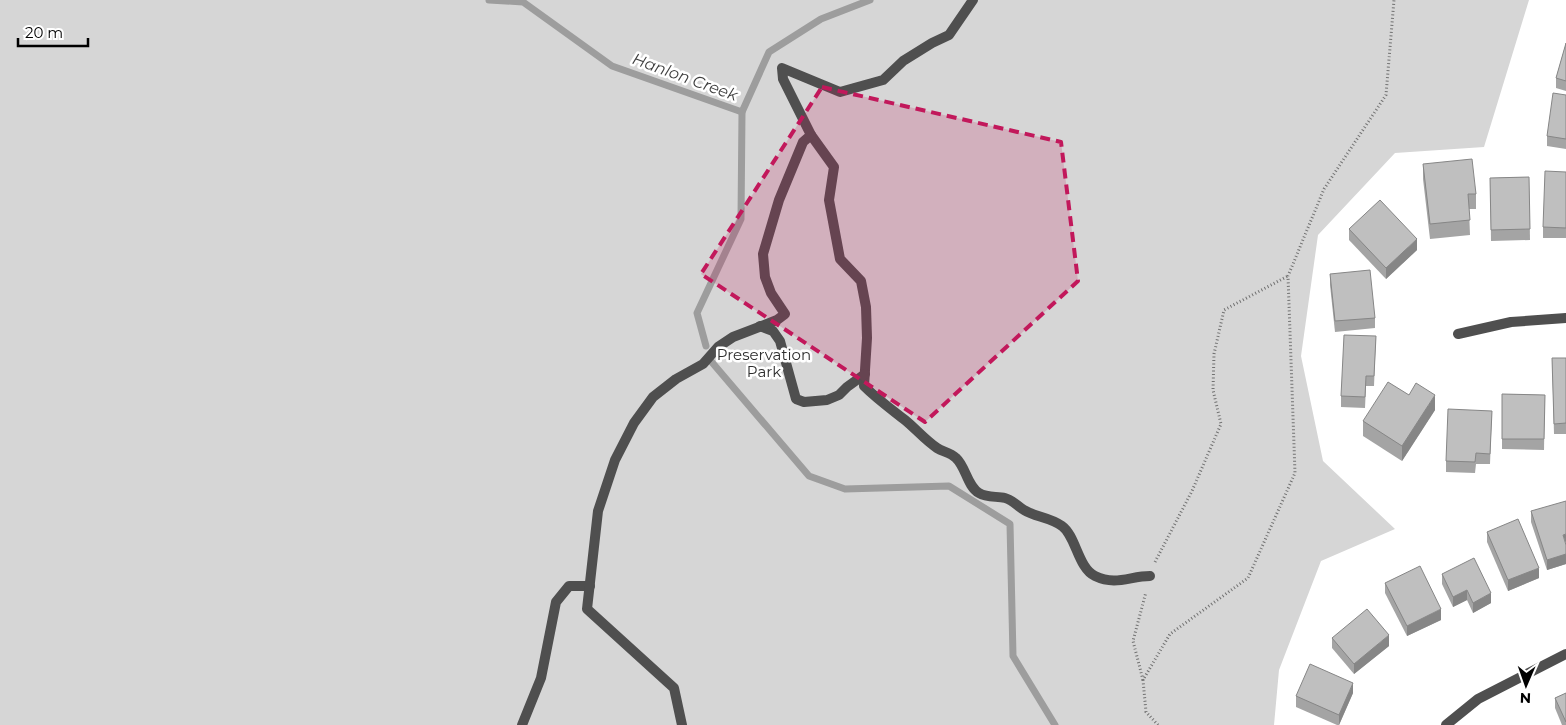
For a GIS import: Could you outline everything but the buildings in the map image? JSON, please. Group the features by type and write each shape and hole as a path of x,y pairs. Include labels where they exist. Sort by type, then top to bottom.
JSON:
{"street":[{"path":"973,0 949,35 903,61 883,80 840,92 782,68 784,79 811,135 834,167 829,200 840,259 861,281 866,308 867,338 864,386 882,404 938,449 950,453 958,460 978,493 1015,502 1025,511 1052,520 1064,527 1071,535 1076,551 1093,575 1113,581 1150,576"},
{"path":"682,725 674,688 587,609 598,512 615,460 634,423 653,398 676,379 703,364 718,346 733,337 777,320 785,314 770,293 765,277 763,254 779,200 804,142 811,135"},
{"path":"1458,334 1511,322 1566,318"},
{"path":"760,326 773,331 780,341 796,399 804,402 827,400 839,395 865,374"},
{"path":"522,725 541,678 556,602 569,586 590,586"},
{"path":"1446,725 1478,699 1566,654"}],"path":[{"path":"1143,680 1170,634 1248,578 1295,473 1288,276 1324,189 1386,95 1394,0"},
{"path":"1158,725 1146,712 1143,680 1133,641 1153,566 1192,491 1221,424 1213,390 1214,354 1224,310 1288,276"}],"highlighted area":[{"path":"822,87 1061,142 1078,281 925,422 701,274"}],"green space":[{"name":"Preservation Park","path":"0,0 1529,0 1484,147 1395,153 1318,235 1301,356 1323,461 1395,529 1321,561 1279,670 1274,725 0,725"}],"waterway":[{"name":"Hanlon Creek","path":"489,0 523,2 612,66 742,112"},
{"path":"706,346 697,313 741,219 742,112 769,52 821,19 870,0"},
{"path":"710,360 809,476 845,489 949,486 1010,524 1013,656 1055,725"}]}
